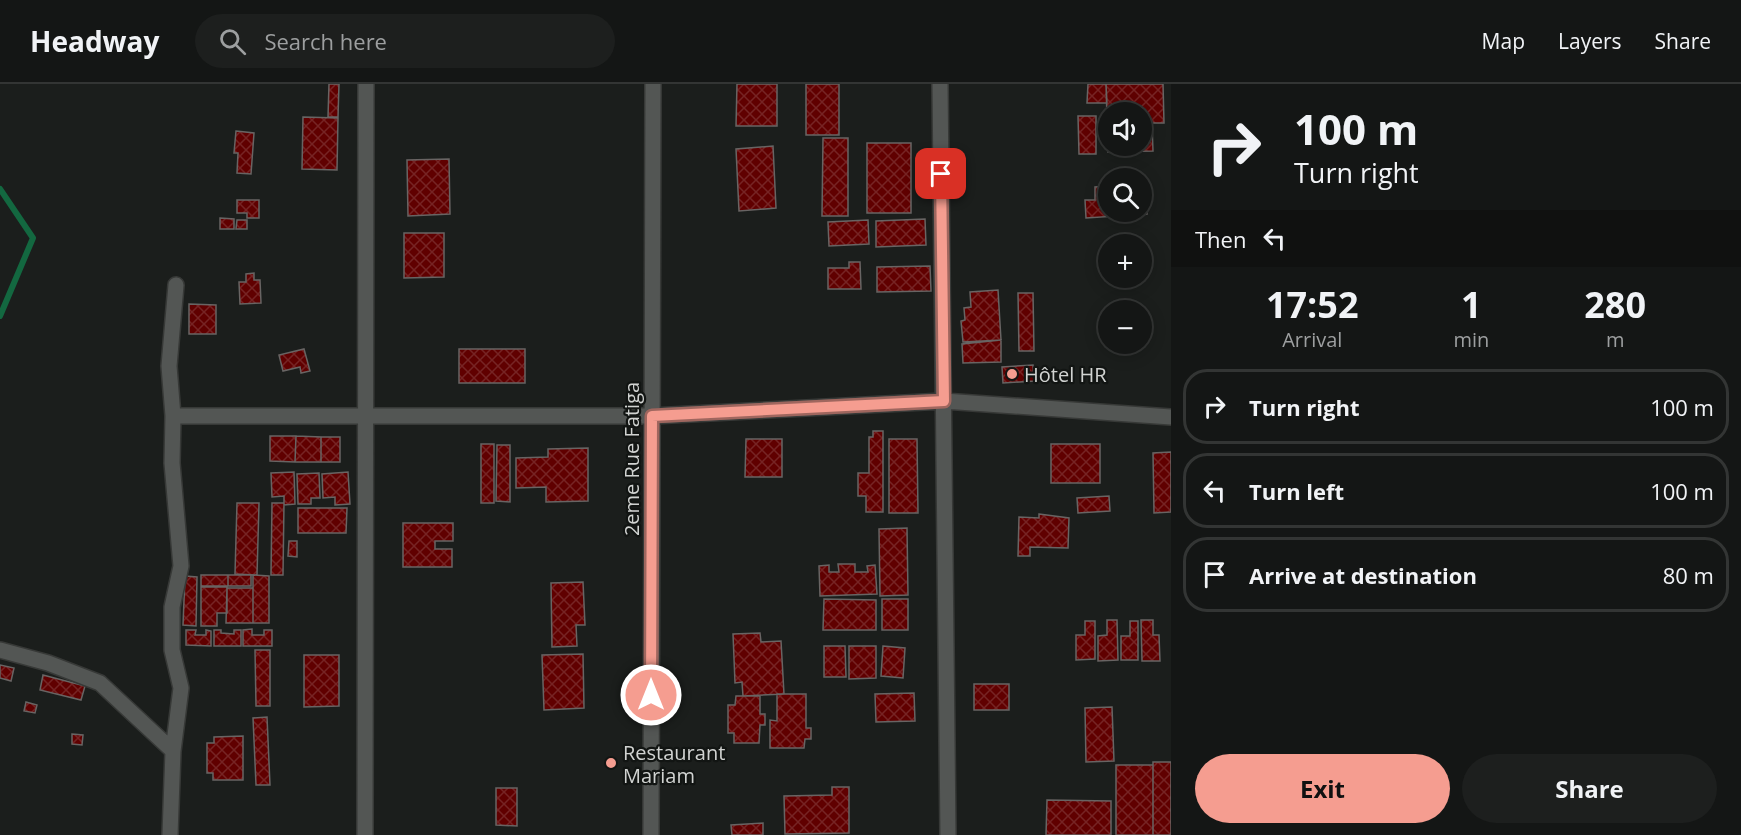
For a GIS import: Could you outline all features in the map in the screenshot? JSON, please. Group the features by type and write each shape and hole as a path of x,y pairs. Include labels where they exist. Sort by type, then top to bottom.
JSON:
{"street":[{"path":"365,835 366,84"},
{"name":"2eme Rue Fatiga","path":"651,835 653,84"},
{"path":"940,84 948,835"},
{"path":"170,835 173,751 181,688 172,650 172,607 181,566 172,463 173,416 169,366 176,285"},
{"path":"173,416 652,416 944,401 1171,417"},
{"path":"0,650 48,663 100,683 173,751"}],"building":[{"path":"329,84 339,84 338,117 328,117"},
{"path":"737,84 777,84 777,126 736,126"},
{"path":"806,84 839,84 839,135 806,135"},
{"path":"1088,84 1106,84 1107,102 1087,103"},
{"path":"1106,84 1163,84 1164,123 1152,123 1152,102 1107,102"},
{"path":"1078,116 1096,116 1096,154 1079,154"},
{"path":"303,117 338,118 337,170 302,169"},
{"path":"236,131 254,133 251,174 237,173 238,153 234,153"},
{"path":"823,138 848,138 848,216 822,216"},
{"path":"867,143 911,143 911,213 867,213"},
{"path":"773,146 776,208 739,211 736,149"},
{"path":"449,159 450,214 408,216 407,160"},
{"path":"1095,187 1098,187 1098,217 1086,218 1085,200 1095,200"},
{"path":"237,200 259,200 259,218 247,218 247,213 237,213"},
{"path":"220,218 234,219 234,229 220,229"},
{"path":"925,219 926,245 876,247 876,221"},
{"path":"237,220 247,220 247,229 236,229"},
{"path":"868,220 869,244 829,246 828,222"},
{"path":"404,233 444,233 444,277 404,278"},
{"path":"849,262 860,262 861,289 828,289 828,268 849,268"},
{"path":"930,266 931,291 877,292 877,267"},
{"path":"254,273 254,280 260,280 261,303 240,304 239,282 246,282 246,274"},
{"path":"998,290 1001,340 963,342 961,321 965,320 964,308 971,307 970,292"},
{"path":"1018,293 1033,293 1034,351 1019,351"},
{"path":"189,304 216,305 216,334 189,334"},
{"path":"1001,340 1001,362 963,363 962,344"},
{"path":"304,349 310,371 301,373 300,367 283,371 279,355"},
{"path":"459,349 525,349 525,383 459,383"},
{"path":"1033,365 1034,381 1003,383 1002,367"},
{"path":"873,431 883,431 883,512 866,512 866,496 858,496 858,473 869,473 869,437 873,437"},
{"path":"270,436 296,436 295,462 270,461"},
{"path":"296,436 321,437 321,462 295,462"},
{"path":"321,437 340,437 340,462 321,462"},
{"path":"746,439 782,439 782,477 745,477"},
{"path":"889,439 917,439 918,513 889,513"},
{"path":"481,444 494,444 494,503 481,503"},
{"path":"1051,444 1100,444 1100,483 1051,483"},
{"path":"497,445 510,445 510,502 496,501"},
{"path":"588,448 588,501 546,502 546,487 516,488 516,458 548,457 548,449"},
{"path":"1171,452 1171,512 1154,513 1153,453"},
{"path":"294,472 295,504 284,505 284,496 272,497 271,473"},
{"path":"348,472 350,504 335,505 335,497 323,498 322,474"},
{"path":"319,473 320,498 311,498 311,504 298,504 297,474"},
{"path":"1109,496 1110,511 1078,513 1077,498"},
{"path":"237,503 259,503 257,575 235,574"},
{"path":"272,503 284,503 283,575 271,575"},
{"path":"298,508 347,508 346,533 298,533"},
{"path":"1039,514 1069,518 1068,548 1030,547 1030,556 1018,556 1019,517 1039,518"},
{"path":"403,523 453,523 453,541 435,541 435,549 452,549 452,567 403,567"},
{"path":"907,528 908,595 880,596 879,529"},
{"path":"289,541 297,541 297,557 288,556"},
{"path":"838,564 855,564 855,572 868,572 867,566 875,565 877,594 820,596 819,566 829,565 829,572 839,572"},
{"path":"201,575 228,575 228,586 201,586"},
{"path":"228,575 251,575 251,586 228,586"},
{"path":"253,575 269,576 269,623 253,623"},
{"path":"185,576 197,577 196,626 183,625"},
{"path":"583,582 585,625 576,625 577,646 552,647 551,583"},
{"path":"201,587 227,587 227,613 217,613 217,626 201,626"},
{"path":"227,588 253,588 253,623 226,623"},
{"path":"824,599 876,600 876,630 823,630"},
{"path":"882,599 908,599 908,630 882,630"},
{"path":"1107,620 1117,620 1118,660 1098,661 1098,636 1107,635"},
{"path":"1141,620 1153,620 1153,635 1159,635 1160,661 1142,661"},
{"path":"1085,621 1095,621 1095,659 1076,660 1076,635 1085,635"},
{"path":"1130,621 1138,621 1138,660 1121,660 1121,636 1130,636"},
{"path":"252,629 252,635 264,635 264,630 272,630 272,646 243,646 243,630"},
{"path":"186,630 196,630 195,635 206,635 206,630 211,631 211,646 186,645"},
{"path":"214,630 234,634 234,630 241,630 241,646 214,646"},
{"path":"760,633 761,642 781,641 784,694 743,696 742,682 735,683 733,634"},
{"path":"824,646 845,646 846,677 824,677"},
{"path":"849,646 876,646 876,678 849,679"},
{"path":"883,646 905,648 903,678 881,676"},
{"path":"255,650 270,650 270,706 256,706"},
{"path":"583,654 584,708 544,710 542,655"},
{"path":"304,655 339,655 339,706 304,707"},
{"path":"0,665 14,668 11,681 0,678"},
{"path":"43,675 85,686 81,700 40,690"},
{"path":"974,684 1009,684 1009,710 974,710"},
{"path":"914,693 915,721 876,722 875,694"},
{"path":"777,694 806,694 806,728 811,728 811,739 805,739 804,748 770,748 770,720 777,721"},
{"path":"736,696 760,696 760,714 765,714 765,725 760,725 759,743 734,743 734,733 728,733 728,705 735,705"},
{"path":"26,702 37,705 35,713 24,711"},
{"path":"1112,707 1114,761 1086,762 1085,708"},
{"path":"267,717 270,785 256,785 253,718"},
{"path":"72,734 83,735 82,745 72,744"},
{"path":"243,736 243,780 213,780 213,773 207,773 207,743 214,743 214,737"},
{"path":"1153,762 1171,762 1171,835 1153,835"},
{"path":"1116,765 1153,765 1153,835 1116,835"},
{"path":"832,787 849,787 849,833 785,834 784,796 832,795"},
{"path":"496,788 517,788 517,826 496,825"},
{"path":"1047,800 1111,801 1111,835 1046,835"},
{"path":"763,823 763,835 732,835 731,825"}],"waterway":[{"path":"0,189 33,238 0,316"}],"place":[{"name":"Hôtel HR","path":"1012,374"},
{"name":"Restaurant Mariam","path":"611,763"}],"route":[{"path":"651,695 652,416 944,401 941,174"}]}
